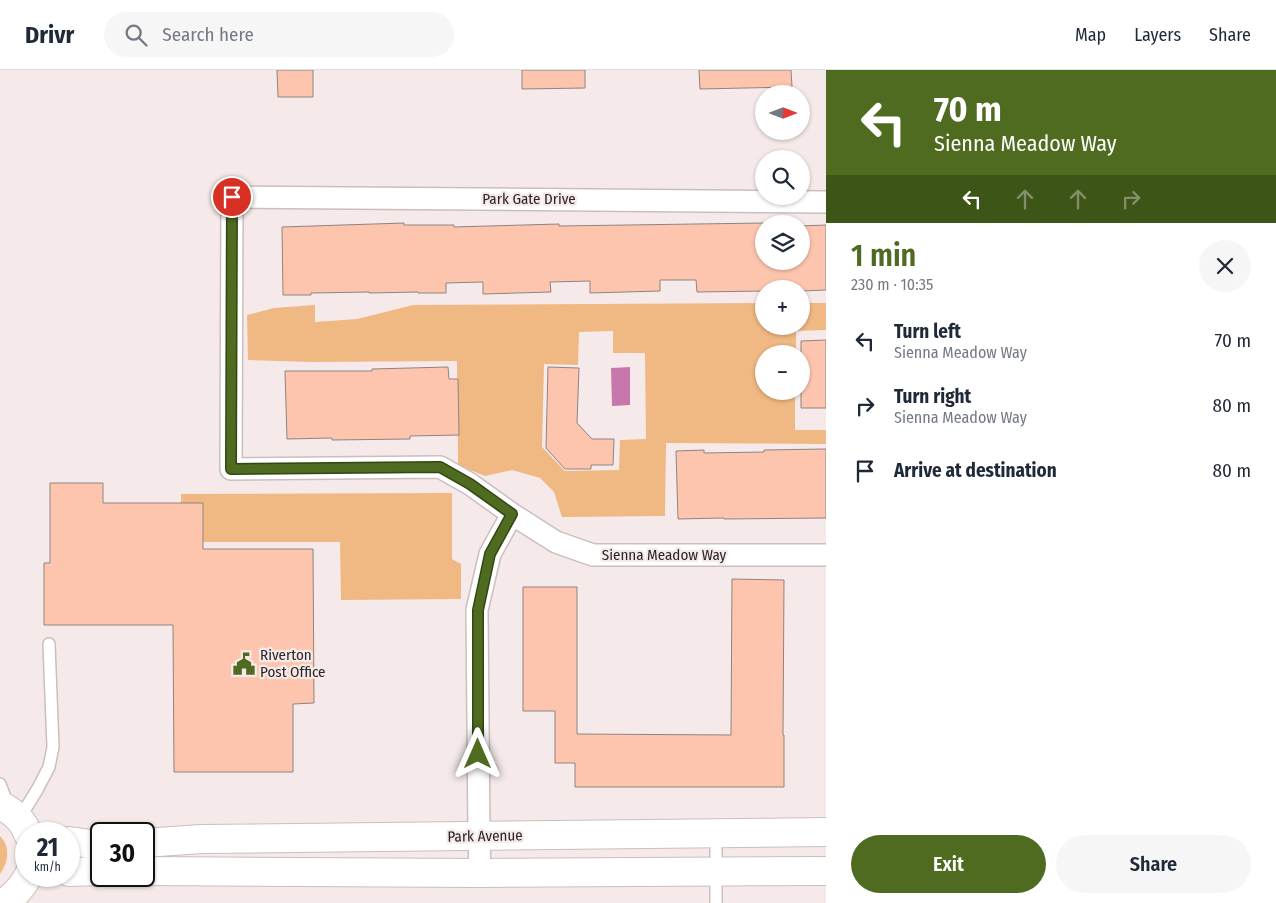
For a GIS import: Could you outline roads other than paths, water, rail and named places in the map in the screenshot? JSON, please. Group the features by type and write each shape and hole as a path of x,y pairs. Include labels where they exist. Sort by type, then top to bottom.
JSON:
{"street":[{"name":"Park Gate Drive","path":"232,197 826,202"},
{"name":"Sienna Meadow Way","path":"232,197 231,469 440,467 470,484 556,542 593,555 826,555"},
{"path":"480,873 478,610 490,554 512,514"},
{"name":"Park Avenue","path":"155,842 201,839 826,832"},
{"path":"155,871 480,873 826,871"}],"lane":[{"path":"20,822 49,767 53,747 49,644"},
{"path":"0,784 20,822"},
{"path":"716,834 716,903"}],"place":[{"name":"Riverton Post Office","path":"244,664"}]}
